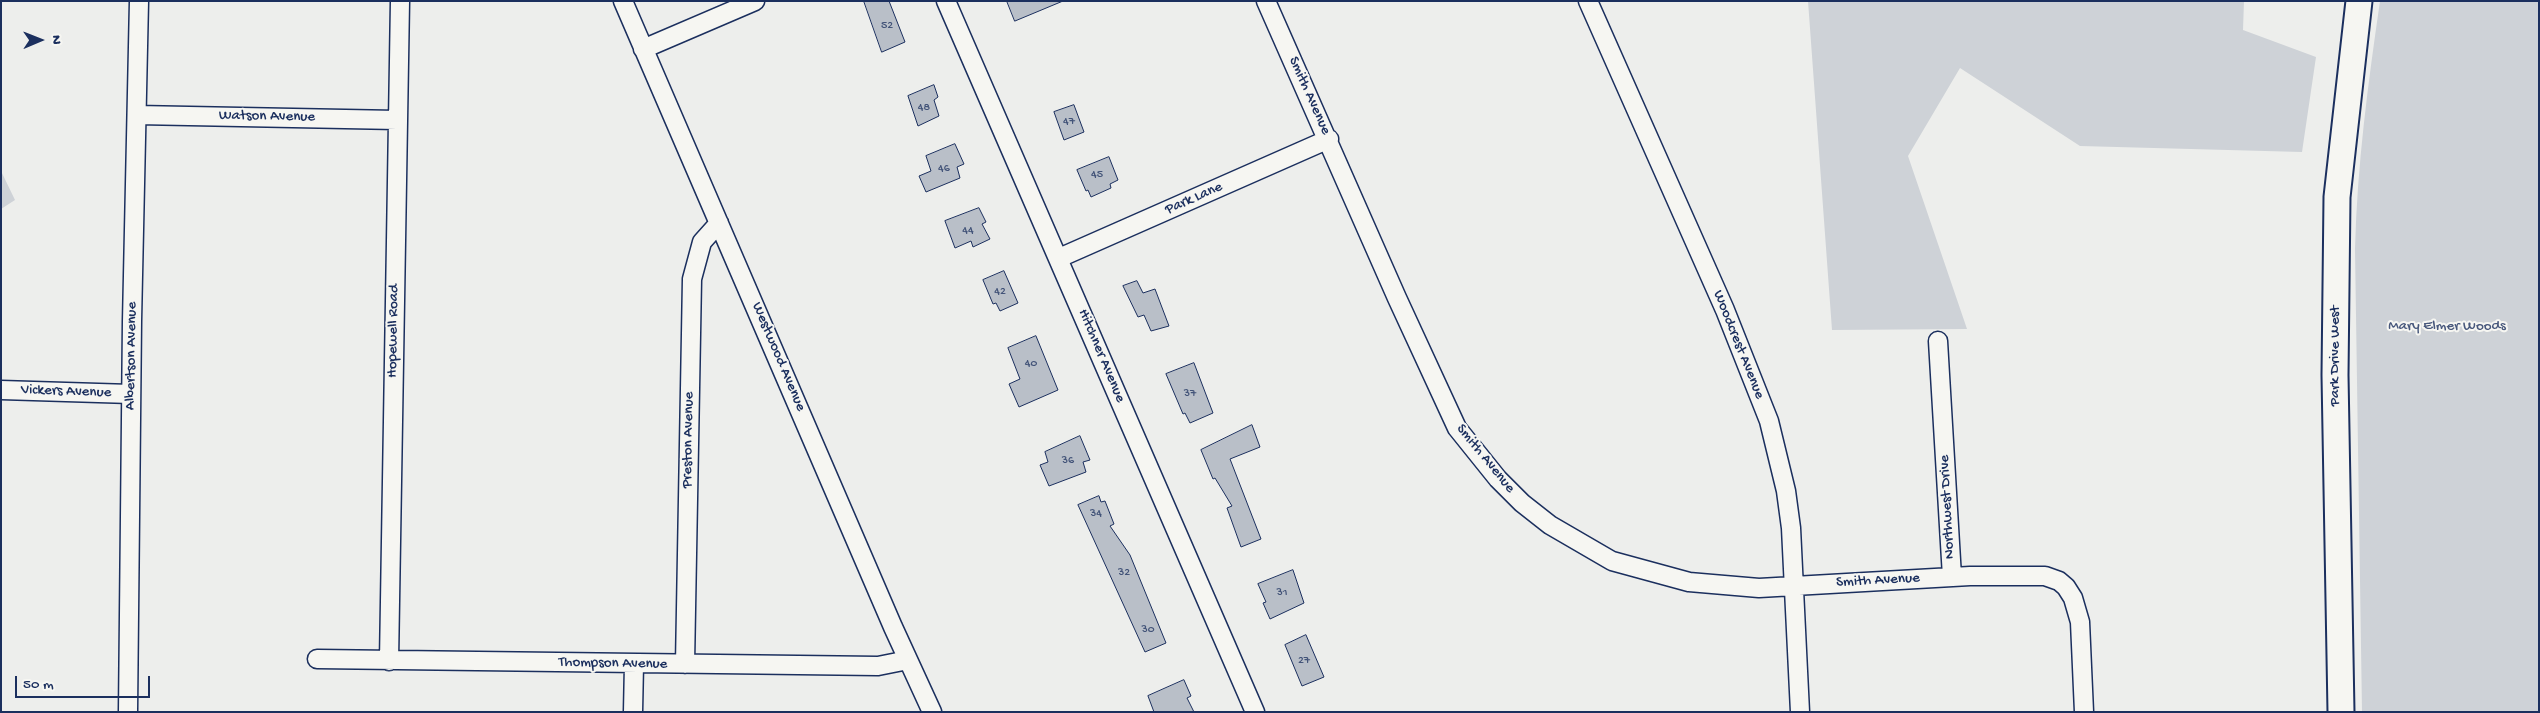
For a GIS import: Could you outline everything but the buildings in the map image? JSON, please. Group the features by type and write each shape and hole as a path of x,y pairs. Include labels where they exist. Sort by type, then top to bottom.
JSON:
{"street":[{"name":"Albertson Avenue","path":"128,712 131,394 139,1"},
{"name":"Hopewell Road","path":"389,661 400,1"},
{"name":"Westwood Avenue","path":"623,1 932,712"},
{"path":"643,49 755,1"},
{"name":"Hitchner Avenue","path":"946,1 1255,712"},
{"name":"Smith Avenue","path":"1266,1 1329,140 1397,298 1458,428 1498,479 1522,504 1550,525 1612,560 1647,572 1689,582 1758,588 1952,577"},
{"name":"Woodcrest Avenue","path":"1588,1 1725,310 1769,421 1786,492 1791,528 1800,712"},
{"name":"Park Drive West","path":"2341,712 2335,375 2337,197 2359,1"},
{"name":"Watson Avenue","path":"137,115 397,120"},
{"name":"Park Lane","path":"1059,258 1329,140"},
{"name":"Preston Avenue","path":"685,664 692,279 702,242 719,223"},
{"name":"Northwest Drive","path":"1938,341 1952,577 2045,576 2059,581 2066,587 2073,598 2080,622 2084,712"},
{"name":"Vickers Avenue","path":"1,390 131,394"},
{"name":"Thompson Avenue","path":"318,659 878,666 908,660"},
{"path":"633,712 634,664"}],"green space":[{"path":"1808,1 2244,1 2243,30 2316,57 2302,152 2080,146 1960,68 1908,156 1967,329 1832,330"},
{"name":"Mary Elmer Woods","path":"2380,1 2539,1 2539,712 2362,712 2355,249 2367,94"},
{"path":"1,171 15,200 1,209"}]}
